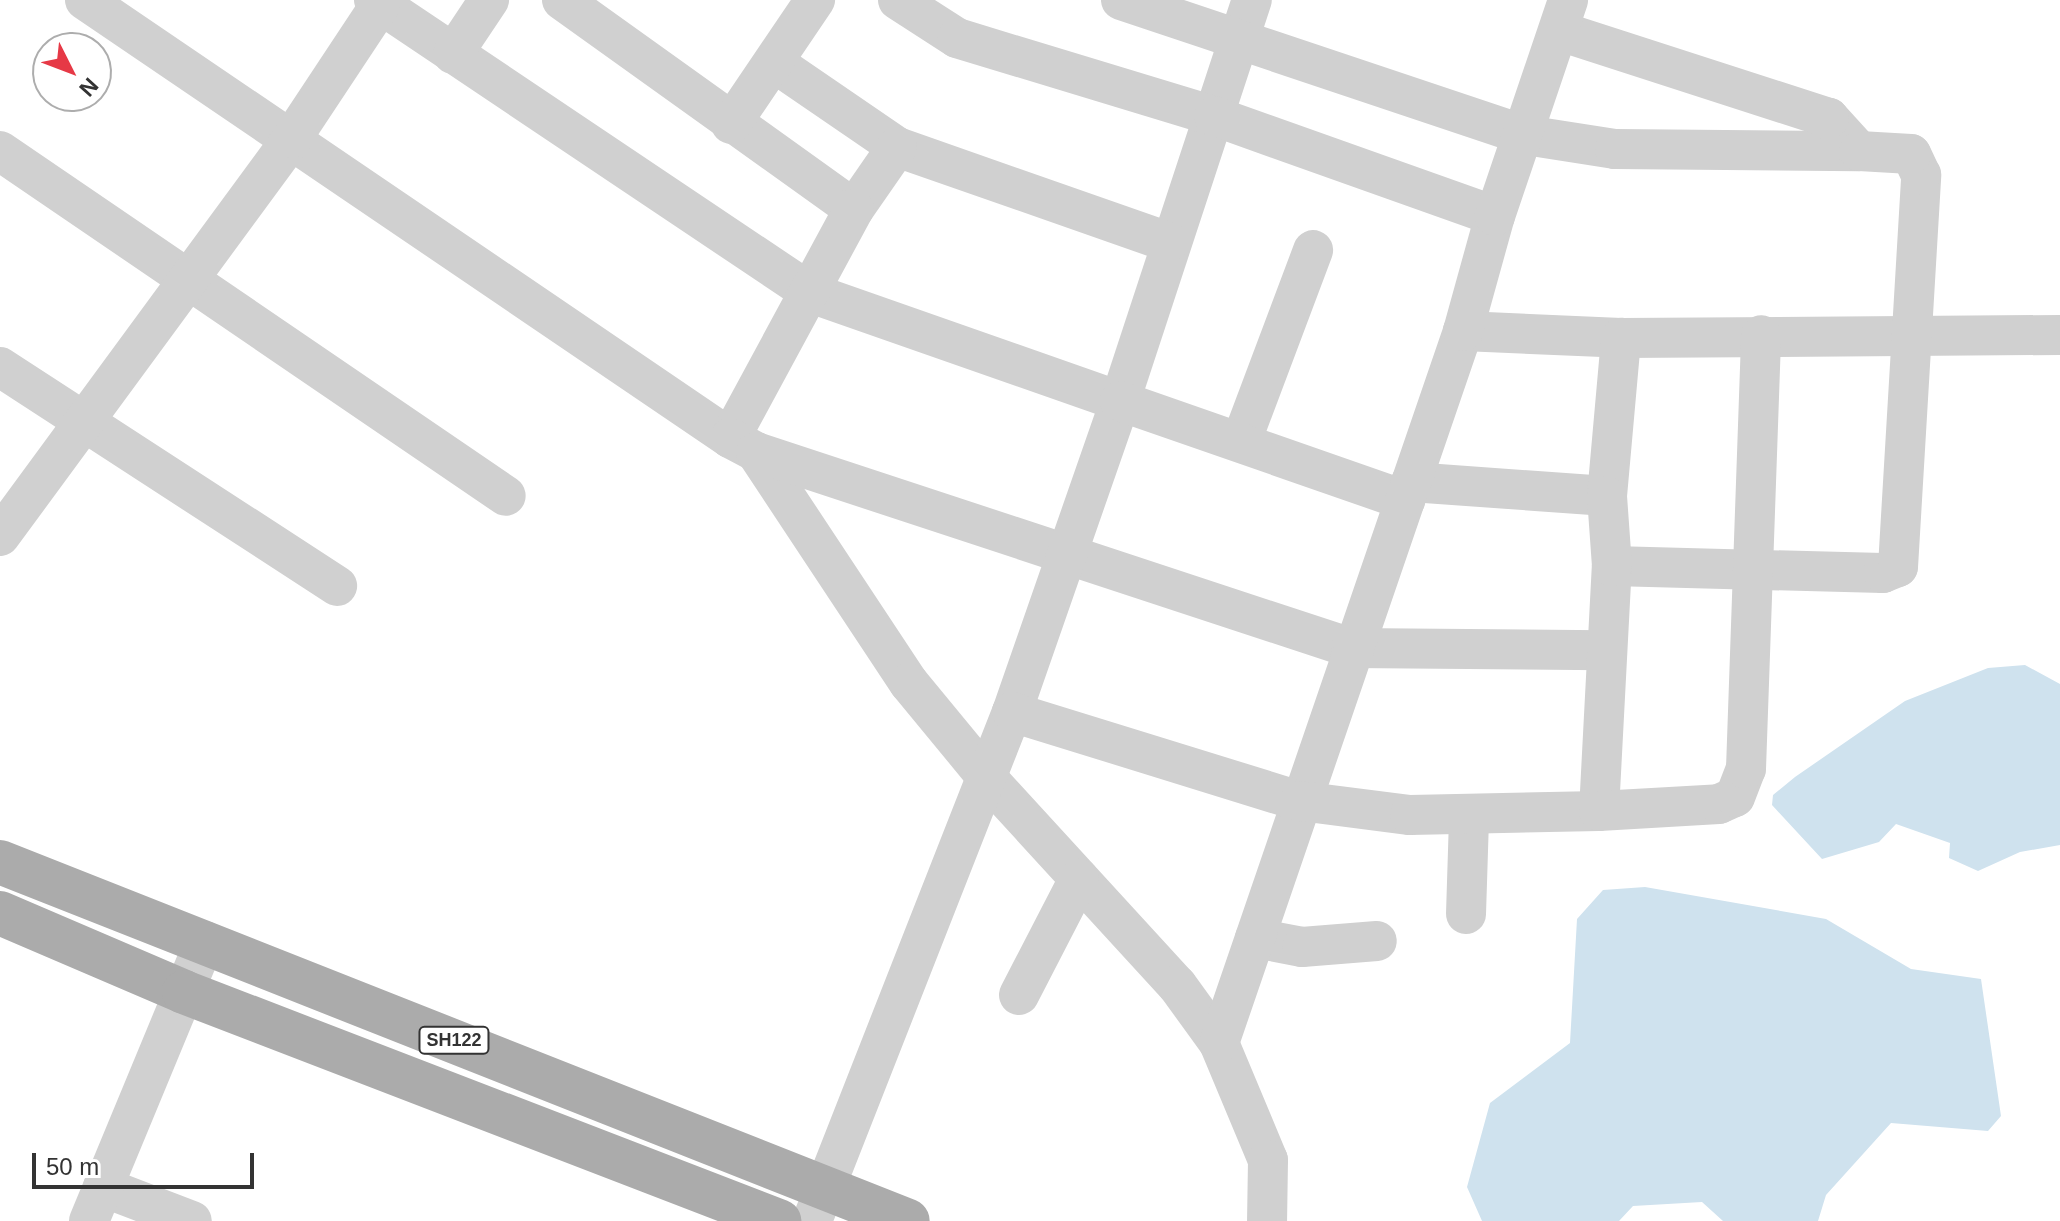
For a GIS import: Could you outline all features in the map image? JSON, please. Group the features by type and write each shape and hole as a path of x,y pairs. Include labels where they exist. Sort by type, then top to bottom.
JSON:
{"main road":[{"name":"SH122","path":"0,862 205,941 820,1205 908,1221"},
{"name":"SH122","path":"0,913 184,992 779,1221"}],"street":[{"path":"85,0 743,445 1064,556 1351,648 1604,650"},
{"path":"453,54 489,0"},
{"path":"562,0 731,124 854,209"},
{"path":"731,124 776,64 814,0"},
{"path":"898,0 957,38 1214,116 1495,216"},
{"path":"1121,0 1525,135 1615,149 1898,151 1919,163 1914,333 1898,567 1883,573 1751,572 1612,566"},
{"path":"820,1205 988,779 1120,401 1169,242 1252,0"},
{"path":"0,536 292,138 377,2 811,293 1241,442 1408,491 1607,496"},
{"path":"1219,1043 1351,648 1463,331 1495,216 1564,15 1829,118 1859,151"},
{"path":"776,64 897,147 1169,242"},
{"path":"743,445 811,293 854,209 897,147"},
{"path":"0,151 185,282 506,496"},
{"path":"1241,442 1313,250"},
{"path":"1463,331 1621,338 1914,333 2060,335"},
{"path":"1012,712 1300,801 1424,816 1719,804 1735,797 1743,784 1761,335"},
{"path":"1599,811 1604,650 1612,566 1607,496 1621,338"},
{"path":"0,367 337,586"},
{"path":"743,445 894,662 988,779 1177,985 1219,1043 1268,1160 1267,1221"},
{"path":"1466,914 1469,816"},
{"path":"1019,995 1079,879"},
{"path":"1255,938 1302,947 1377,941"},
{"path":"192,1221 96,1204 205,941"}],"water":[{"path":"2025,665 2060,684 2060,845 2020,852 1978,871 1949,858 1950,843 1896,824 1879,842 1822,859 1772,805 1773,795 1795,777 1905,701 1988,668"},
{"path":"1645,887 1826,919 1911,969 1981,979 2001,1116 1988,1131 1891,1123 1826,1195 1818,1221 1723,1221 1702,1202 1633,1206 1619,1221 1482,1221 1467,1187 1490,1103 1570,1043 1577,919 1603,890"}]}
